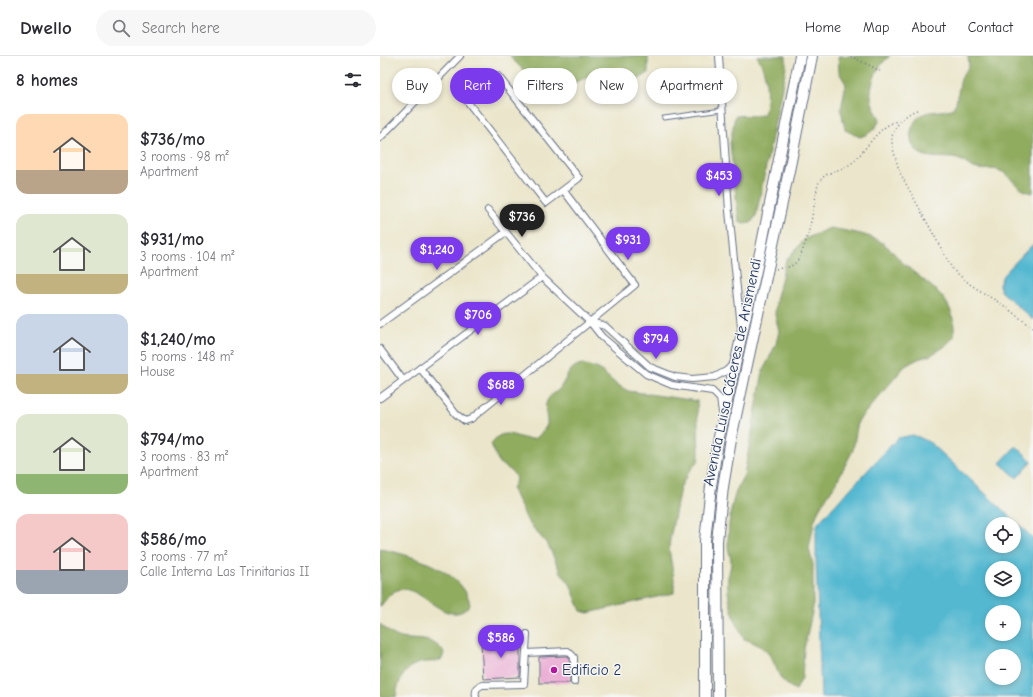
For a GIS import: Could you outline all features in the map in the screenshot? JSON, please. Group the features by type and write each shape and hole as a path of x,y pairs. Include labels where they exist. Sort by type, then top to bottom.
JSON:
{"main road":[{"name":"Avenida Luisa Cáceres de Arismendi","path":"705,697 705,541 711,486 800,56"},
{"name":"Avenida Luisa Cáceres de Arismendi","path":"718,697 717,542 719,518 731,439 768,270 812,56"}],"street":[{"path":"380,138 460,56"},
{"path":"719,56 737,300 742,336"},
{"path":"498,76 580,178 564,190 546,203 467,101 498,76"},
{"path":"420,368 456,414 465,421 471,419 635,285 564,190"},
{"path":"488,210 542,277 590,322 602,337 646,374 692,379 715,377 726,371 736,360"},
{"path":"380,324 506,232"},
{"path":"380,398 542,277"},
{"path":"590,322 605,326 672,385 712,391 720,399 724,418"},
{"path":"611,344 617,338"},
{"path":"380,349 404,380"},
{"path":"476,697 475,691 477,687 482,685 524,684 527,634"},
{"path":"526,653 568,651 574,658 574,682"}],"lane":[{"path":"664,118 722,110"}],"path":[{"path":"851,56 880,71"},
{"path":"917,110 910,112 902,120 892,137 900,171 946,259 960,277 1003,305 1033,328"},
{"path":"768,270 786,268 794,264 799,258 804,248 818,184 822,176 847,166 886,125 902,120"}],"green space":[{"path":"510,56 648,56 648,68 646,68 646,74 638,80 638,68 585,68 585,78 577,82 577,68 520,67"},
{"path":"757,56 786,56 786,67 756,216 751,223 744,223 739,221 730,144 735,116 757,116 764,114 766,84 761,63"},
{"path":"838,56 890,56 882,63 874,78 871,90 871,99 880,119 877,126 872,131 860,137 845,130 841,109 846,84 839,72"},
{"path":"968,56 1033,56 1033,193 1022,189 1003,172 992,169 977,169 958,159 925,156 915,149 912,143 911,131 918,118 927,113 952,109 956,103 961,78 969,66"},
{"path":"830,228 854,232 878,240 887,246 905,264 942,296 951,313 954,324 954,337 944,347 931,355 918,359 905,366 858,421 853,450 836,483 819,509 814,522 809,549 813,564 813,608 804,649 802,678 796,690 781,679 770,656 762,647 744,639 737,624 728,593 728,577 731,562 728,550 729,527 733,501 744,475 763,371 776,344 779,331 775,315 776,301 786,260 805,239"},
{"path":"582,364 599,369 616,384 628,391 697,401 699,454 698,461 688,473 680,488 670,539 669,549 674,579 674,593 588,613 581,611 570,584 560,571 548,545 528,522 512,488 516,479 515,476 510,470 499,463 491,444 500,435 505,434 531,439 538,436 547,425 546,407 548,399 560,388 571,370 577,365"},
{"path":"380,549 392,551 420,560 447,574 458,583 466,593 470,605 461,612 452,613 442,610 414,592 404,589 393,592 380,607"},
{"path":"380,624 398,637 425,640 435,644 444,653 442,659 420,663 406,671 398,686 396,697 380,697"}],"water":[{"path":"1033,244 1033,320 1001,291 999,285 1003,275"},
{"path":"913,435 932,444 1010,517 985,517 985,553 1021,553 1021,527 1033,538 1033,697 821,697 816,558 816,531 818,523 898,438"},
{"path":"1016,446 1032,461 1017,478 1000,463"}],"building":[{"path":"520,640 520,677 483,679 481,642"},
{"name":"Edificio 2","path":"566,656 569,658 570,683 539,683 539,657"}],"place":[{"name":"Edificio 2","path":"554,670"}]}
